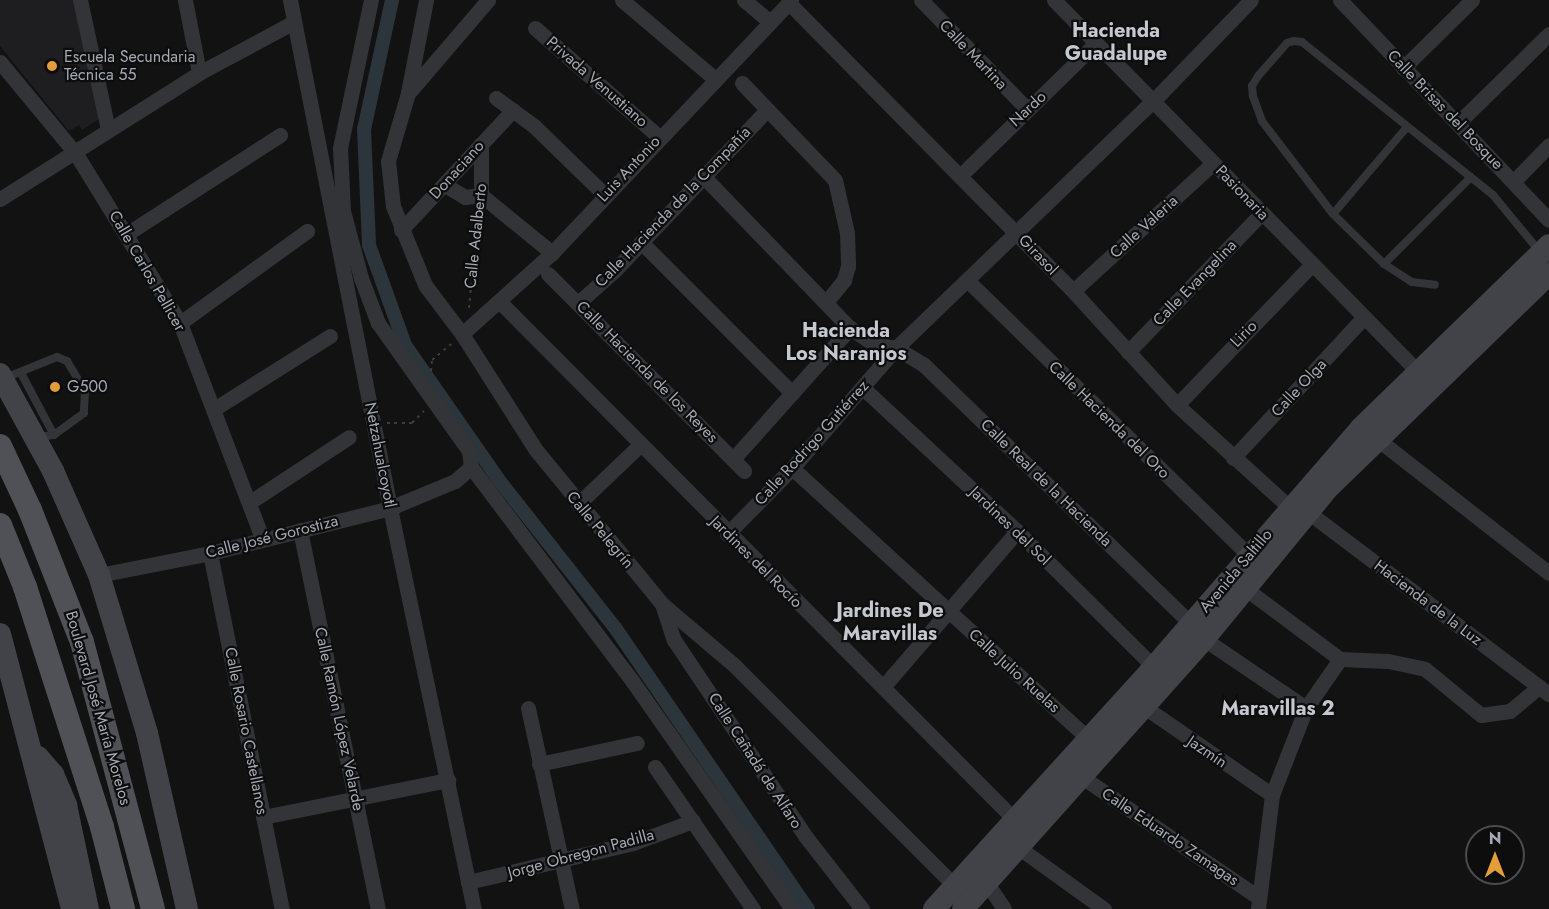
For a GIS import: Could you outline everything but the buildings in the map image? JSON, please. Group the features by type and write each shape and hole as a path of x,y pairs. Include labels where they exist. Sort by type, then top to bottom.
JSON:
{"main road":[{"name":"Boulevard José María Morelos","path":"0,446 58,578 82,642 153,909"},
{"name":"Boulevard José María Morelos","path":"0,525 25,587 102,827 123,909"}],"street":[{"path":"81,0 108,130"},
{"path":"185,0 199,73"},
{"name":"Netzahualcoyotl","path":"290,0 390,508 474,909"},
{"path":"371,0 340,148 343,211 361,278 378,323 469,451 471,468 633,682 792,909"},
{"name":"Calle Pelegrín","path":"426,0 408,93 388,161 391,195 401,230 425,285 465,331 537,450 578,504 662,604 734,665 955,886"},
{"path":"408,93 488,0"},
{"path":"622,0 715,79"},
{"path":"744,0 768,20"},
{"name":"Calle Martina","path":"921,0 1027,109"},
{"name":"Pasionaria","path":"1054,0 1424,378"},
{"name":"Calle Rodrigo Gutiérrez","path":"727,534 792,468 896,348 969,282 1154,100 1251,0"},
{"path":"1403,68 1472,0"},
{"name":"Luis Antonio","path":"465,331 501,303 552,253 768,20 789,1"},
{"name":"Girasol","path":"789,1 1073,291 1177,405 1233,458 1299,509"},
{"name":"Calle Brisas del Bosque","path":"1350,3 1403,68 1549,220"},
{"path":"0,199 76,154 108,130 199,73 294,22"},
{"name":"Privada Venustiano","path":"535,28 659,136"},
{"path":"1458,123 1549,34"},
{"name":"Nardo","path":"960,176 1096,43"},
{"name":"Calle Carlos Pellicer","path":"0,62 76,154 128,233 180,323 262,538"},
{"path":"742,84 825,166 839,189 848,266 844,280 827,301"},
{"path":"496,98 513,110 605,195"},
{"name":"Donaciano","path":"401,230 513,110"},
{"name":"Calle Hacienda de la Compañía","path":"578,303 641,242 702,175 767,110"},
{"path":"128,233 280,135"},
{"name":"Calle Adalberto","path":"481,144 481,195"},
{"path":"1514,181 1549,145"},
{"name":"Calle Valeria","path":"1073,291 1213,163"},
{"name":"Calle Real de la Hacienda","path":"702,175 827,301 850,328 872,343 896,348 923,364 1198,632 1306,708"},
{"path":"445,184 465,197 481,195 552,253"},
{"name":"Calle Evangelina","path":"1128,352 1262,214"},
{"path":"180,323 307,231"},
{"path":"641,242 792,393"},
{"name":"Avenida Saltillo","path":"963,909 1082,777 1096,746 1154,667 1246,589 1299,509 1546,253"},
{"name":"Lirio","path":"1177,405 1312,264"},
{"name":"Calle Hacienda de los Reyes","path":"548,274 744,471"},
{"name":"Avenida Saltillo","path":"934,909 1014,819 1143,706 1198,632 1250,556 1376,438 1424,378 1549,274"},
{"name":"Calle Hacienda del Oro","path":"969,282 1250,556"},
{"name":"Jardines del Rocío","path":"501,303 727,534 1014,819"},
{"name":"Calle Olga","path":"1233,458 1364,317"},
{"path":"733,459 850,328"},
{"path":"214,409 330,336"},
{"path":"8,375 45,436 99,575 147,733 187,909"},
{"name":"Jardines del Sol","path":"863,388 1017,531 1154,667"},
{"path":"250,502 349,437"},
{"path":"1376,438 1549,573"},
{"path":"578,504 640,445"},
{"name":"Calle José Gorostiza","path":"99,575 210,553 262,538 390,508 442,487 471,468"},
{"name":"Calle Julio Ruelas","path":"792,468 1096,746"},
{"name":"Hacienda de la Luz","path":"1299,509 1544,690"},
{"name":"Calle Ramón López Velarde","path":"300,530 378,909"},
{"path":"883,687 1017,531"},
{"name":"Calle Rosario Castellanos","path":"210,553 282,909"},
{"path":"1246,589 1340,659 1388,661 1425,669 1481,715 1510,711 1544,690"},
{"name":"Calle Cañadá de Alfaro","path":"662,604 674,640 806,837 862,909"},
{"path":"0,634 34,755 72,909"},
{"path":"1258,903 1272,795 1306,708 1340,659"},
{"name":"Jazmín","path":"1143,706 1272,795"},
{"path":"528,708 572,909"},
{"path":"539,764 637,743"},
{"path":"34,755 53,774 66,806 88,909"},
{"path":"655,767 753,909"},
{"name":"Calle Eduardo Zamagas","path":"1082,777 1258,903"},
{"path":"263,817 448,780"},
{"name":"Jorge Obregon Padilla","path":"468,882 633,843 693,821"},
{"path":"1018,847 1104,909"},
{"path":"986,882 1004,909"}],"lane":[{"path":"1435,285 1412,282 1384,264 1334,214 1262,121 1252,86 1287,43 1302,42 1471,177 1493,195 1546,253"},
{"path":"1334,214 1407,127"},
{"path":"1384,264 1471,177"},
{"path":"8,375 48,359 64,358 85,391 84,413 45,436"}],"path":[{"name":"Calle Adalberto","path":"465,331 481,195"}],"shaded area":[{"name":"Escuela Secundaria Técnica 55","path":"0,0 73,0 99,119 82,130 79,125 69,131 0,46"}],"waterway":[{"path":"392,0 364,129 369,245 405,345 498,479 616,629 808,909"}],"place":[{"name":"Escuela Secundaria Técnica 55","path":"52,66"},
{"name":"G500","path":"55,387"}],"district":[{"name":"Hacienda Guadalupe","path":"1116,42"},
{"name":"Hacienda Los Naranjos","path":"846,342"},
{"name":"Jardines De Maravillas","path":"890,622"},
{"name":"Maravillas 2","path":"1278,708"}]}
